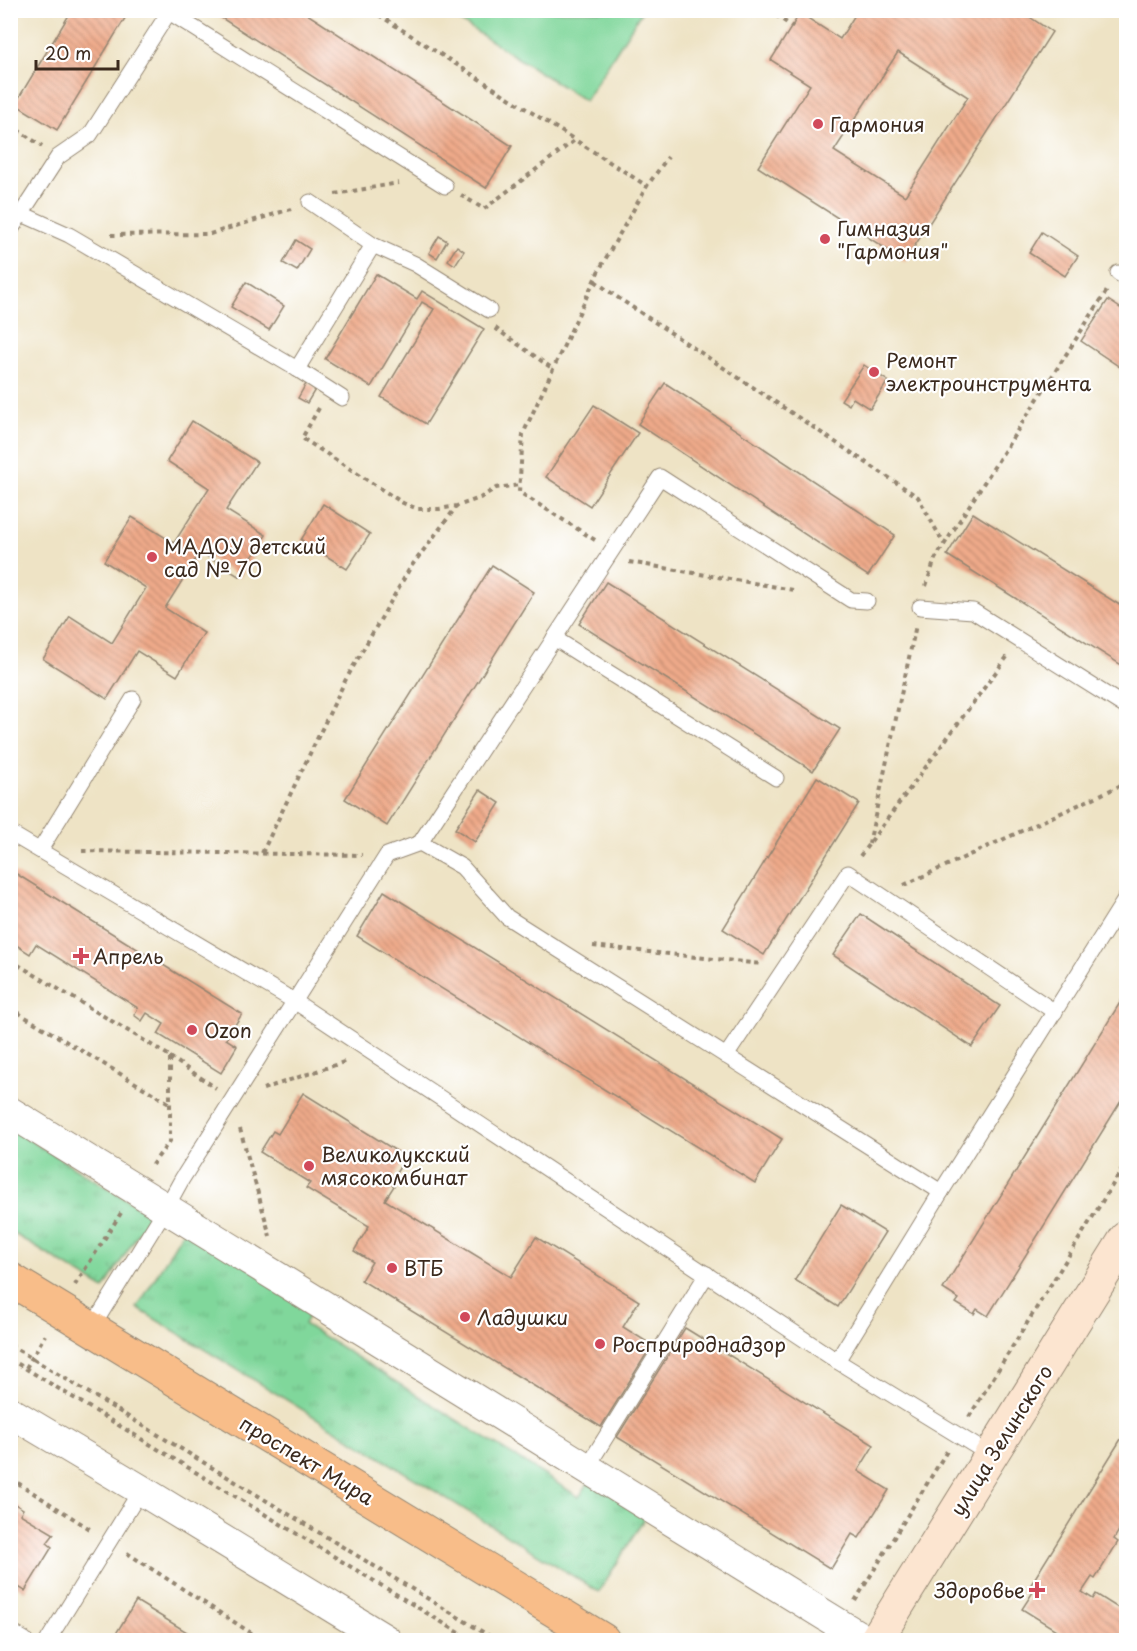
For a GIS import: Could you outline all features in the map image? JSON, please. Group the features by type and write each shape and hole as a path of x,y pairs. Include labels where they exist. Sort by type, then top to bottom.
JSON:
{"main road":[{"name":"проспект Мира","path":"10,1279 603,1641"}],"street":[{"path":"10,1112 865,1641"},
{"name":"улица Зелинского","path":"876,1641 1126,1238"},
{"path":"10,1412 386,1641"}],"lane":[{"path":"10,231 58,157 90,135 170,12 445,186"},
{"path":"310,202 373,244 415,264 489,310"},
{"path":"22,214 69,235 336,394"},
{"path":"297,369 373,244"},
{"path":"91,1329 231,1100 387,855 420,843 660,477 850,600 867,602"},
{"path":"920,607 974,611 1126,707"},
{"path":"554,638 776,778"},
{"path":"40,850 133,699"},
{"path":"10,833 294,1001 837,1361 992,1456"},
{"path":"420,843 462,867 507,917 941,1192"},
{"path":"726,1056 848,873 1055,1011"},
{"path":"837,1361 1126,898"},
{"path":"586,1469 707,1274"},
{"path":"48,1641 141,1490"},
{"path":"10,1631 25,1641"}],"path":[{"path":"372,10 647,186"},
{"path":"768,10 793,27"},
{"path":"10,124 58,157"},
{"path":"69,235 210,234 341,192 398,183 445,186 484,209 575,140"},
{"path":"668,157 647,186 595,280 523,434 519,492 629,562 804,592"},
{"path":"869,844 920,607 934,559 1122,276"},
{"path":"595,280 614,295 918,497 944,544"},
{"path":"489,310 495,328 553,369"},
{"path":"336,394 302,438 403,503 418,509 439,509 480,498 496,488 520,485"},
{"path":"262,853 345,681 410,568 457,506"},
{"path":"848,873 1020,639"},
{"path":"882,896 1126,783"},
{"path":"40,850 387,855"},
{"path":"590,946 786,966"},
{"path":"10,1008 169,1104"},
{"path":"231,1100 372,1052"},
{"path":"854,1603 1126,1163"},
{"path":"10,1345 496,1641"},
{"path":"10,1359 471,1641"},
{"path":"10,1478 262,1641"}],"green space":[{"path":"444,11 642,11 585,101"},
{"path":"10,1128 150,1214 104,1289 11,1232"},
{"path":"185,1228 314,1306 304,1324 579,1497 591,1479 645,1518 599,1592 137,1308"}],"building":[{"path":"72,10 130,10 57,130 15,104"},
{"path":"209,10 301,10 512,146 486,188"},
{"name":"Гармония","path":"858,10 1019,10 1052,32 905,261 758,167 810,85 771,60 800,13 840,39","holes":["898,52 968,97 905,196 834,151"]},
{"path":"1042,232 1078,256 1065,276 1029,253"},
{"path":"439,236 447,241 437,258 429,253"},
{"path":"296,240 310,249 297,271 283,263"},
{"path":"457,246 464,251 455,265 448,260"},
{"path":"376,274 417,299 422,291 484,329 426,424 381,397 434,309 422,302 371,387 325,359"},
{"path":"246,282 284,306 269,330 231,307"},
{"path":"1108,300 1126,312 1126,371 1081,341"},
{"path":"864,365 888,381 870,409 853,398 849,405 841,400"},
{"path":"307,382 316,388 307,403 298,398"},
{"path":"665,383 895,535 868,576 638,424"},
{"path":"594,405 638,433 590,506 546,477"},
{"name":"МАДОУ детский сад № 70","path":"192,421 257,462 226,510 266,535 240,577 200,552 165,608 204,633 177,676 137,651 107,699 43,659 70,616 112,643 146,588 104,561 132,517 174,543 209,488 167,461"},
{"path":"323,504 370,534 347,569 301,540"},
{"path":"973,513 1126,609 1126,668 947,555"},
{"path":"492,565 534,592 387,826 345,799"},
{"path":"606,582 840,729 813,771 579,624"},
{"path":"817,777 859,803 764,955 723,929"},
{"path":"480,790 500,803 475,842 455,829"},
{"path":"10,870 242,1014 226,1039 237,1046 221,1073 158,1034 164,1024 147,1013 142,1021 134,1015 138,1008 36,944 30,954 10,941"},
{"path":"384,891 782,1139 755,1183 357,936"},
{"path":"861,914 1000,1006 972,1047 833,955"},
{"path":"1126,993 1126,1093 988,1316 977,1309 974,1314 956,1303 959,1299 943,1289"},
{"path":"303,1093 406,1157 390,1183 394,1186 385,1200 511,1277 536,1237 639,1301 623,1327 652,1345 601,1427 361,1280 372,1262 354,1251 369,1226 306,1188 310,1183 260,1152 273,1131 278,1134"},
{"path":"841,1205 885,1232 838,1307 795,1280"},
{"path":"685,1328 874,1445 858,1471 889,1490 859,1538 852,1534 831,1569 617,1437"},
{"path":"1126,1431 1126,1518 1114,1539 1118,1542 1095,1579 1092,1577 1082,1592 1093,1599 1096,1594 1126,1613 1126,1640 1072,1640 1022,1609 1035,1589 1030,1586"},
{"path":"10,1501 23,1509 20,1514 54,1534 47,1543 52,1547 25,1591 10,1582"},
{"path":"136,1601 200,1640 112,1640"}],"place":[{"name":"Гармония","path":"818,124"},
{"name":"Гимназия \"Гармония\"","path":"825,239"},
{"name":"Ремонт электроинструмента","path":"874,372"},
{"name":"МАДОУ детский сад № 70","path":"152,557"},
{"name":"Апрель","path":"81,956"},
{"name":"Ozon","path":"192,1030"},
{"name":"Великолукский мясокомбинат","path":"309,1166"},
{"name":"ВТБ","path":"392,1268"},
{"name":"Ладушки","path":"465,1317"},
{"name":"Росприроднадзор","path":"600,1344"},
{"name":"Здоровье","path":"1037,1590"}]}
